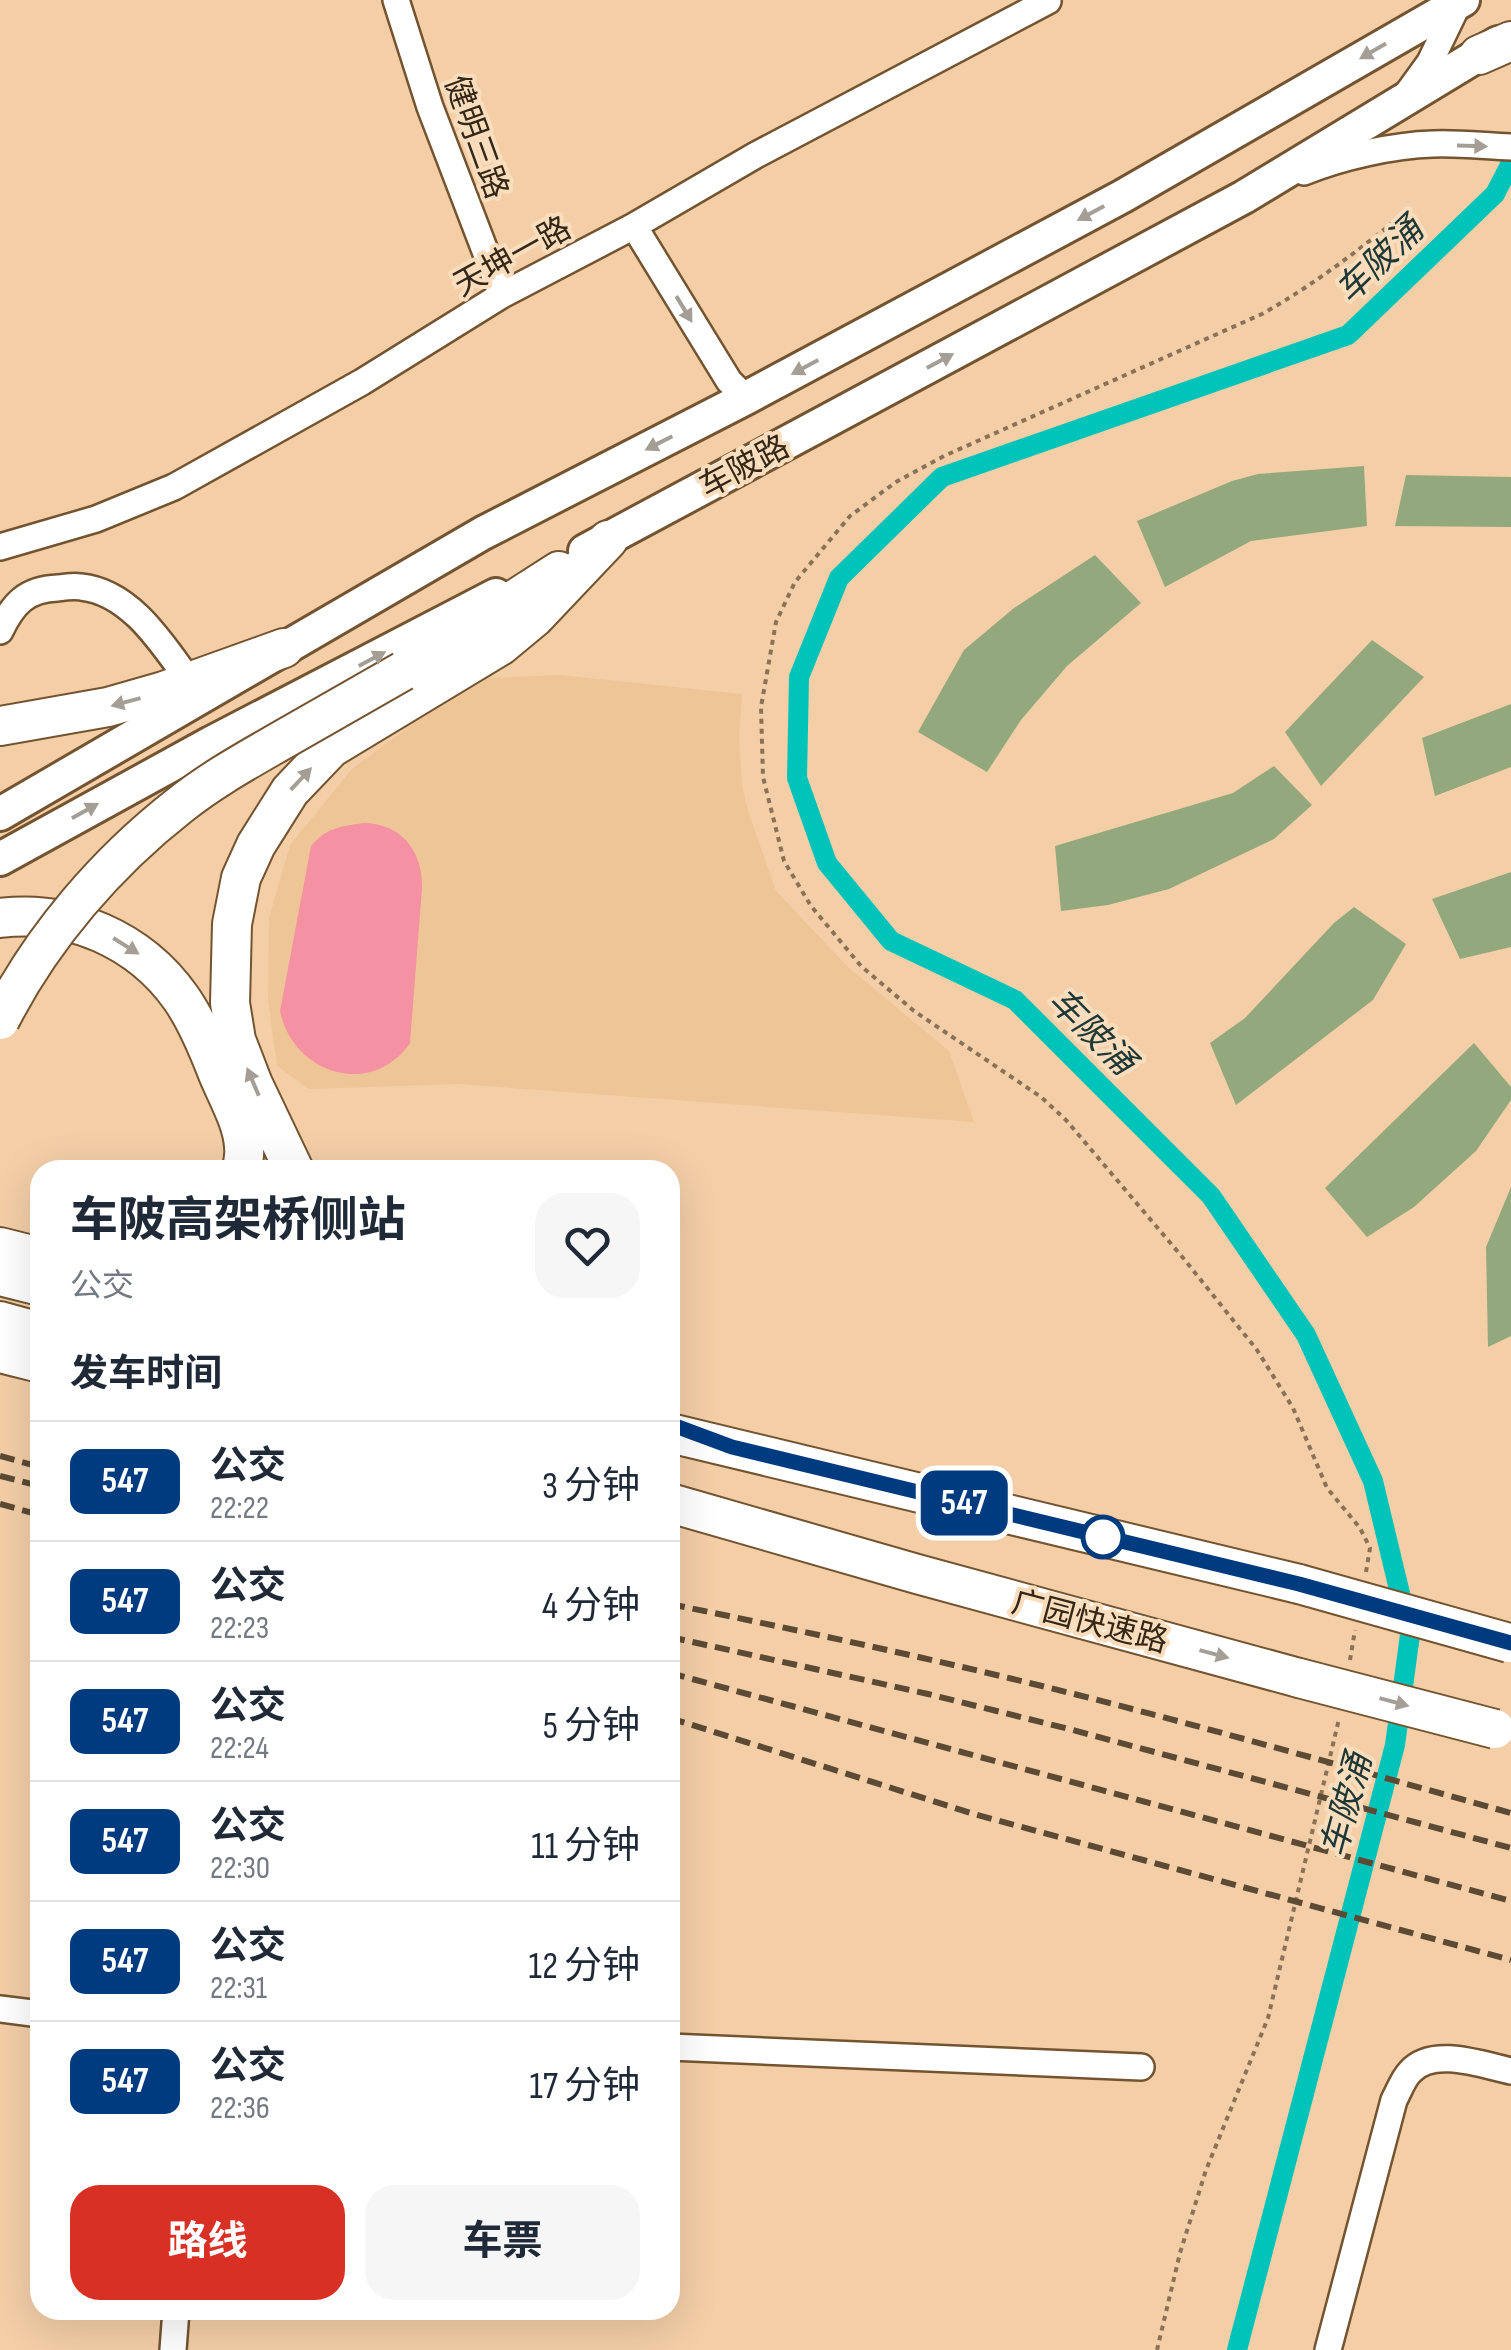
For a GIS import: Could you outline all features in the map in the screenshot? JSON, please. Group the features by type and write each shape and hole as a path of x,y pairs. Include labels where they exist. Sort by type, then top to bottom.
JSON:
{"highway":[{"path":"0,1020 45,946 82,899 179,806 608,540"},
{"path":"289,1160 236,1040 230,1003 232,924 242,878 256,846 290,791 331,748 500,646 535,617 608,540"},
{"path":"0,726 108,707 284,648"},
{"path":"0,918 54,918 94,928 123,943 163,975 195,1021 236,1118 244,1145 243,1160"},
{"path":"12,1332 30,1352"},
{"path":"680,1424 732,1447"},
{"path":"680,1435 1299,1584 1510,1643"},
{"name":"广园快速路","path":"680,1506 917,1574 1503,1731"},
{"path":"680,1524 917,1574"}],"main road":[{"name":"车陂路","path":"0,814 483,533 1124,196 1460,1"},
{"name":"车陂路","path":"0,859 211,742 440,622 608,540 1244,197 1500,44"}],"street":[{"name":"天坤一路","path":"0,547 96,519 174,487 362,382 502,296 1048,0"},
{"name":"健明三路","path":"395,1 430,107 502,296"},
{"path":"1401,100 1430,62 1460,1"},
{"path":"1244,197 1331,161 1403,147 1511,147"},
{"path":"634,226 710,353 746,398"},
{"path":"0,631 9,611 22,598 48,588 82,586 114,597 133,612 190,682"},
{"path":"0,2009 30,2013"},
{"path":"680,2046 1141,2067"},
{"path":"1328,2350 1394,2100 1410,2072 1426,2059 1460,2059 1511,2072"},
{"path":"172,2350 175,2320"}],"path":[{"path":"1363,1586 1370,1548 1360,1528 1327,1488 1294,1408 1257,1350 1184,1259 1066,1120 1040,1097 900,1000 861,966 811,906 784,861 767,794 761,706 776,622 795,582 850,516 896,482 944,456 1262,314 1335,269 1406,212"},
{"path":"1350,1662 1356,1624"},
{"path":"1157,2350 1180,2253 1206,2170 1268,2018 1339,1719"}],"shaded area":[{"path":"559,675 742,694 742,785 776,891 847,966 949,1051 974,1122 458,1084 309,1089 277,1066 268,1000 269,918 290,845 352,769 414,723 489,678"},
{"path":"363,823 388,828 407,842 419,862 422,888 410,1043 394,1060 355,1074 335,1072 300,1050 280,1011 311,846 328,831"}],"building":[{"path":"1364,466 1367,526 1251,541 1165,587 1137,521 1258,474"},
{"path":"1406,475 1511,477 1511,527 1395,526"},
{"path":"1095,555 1141,603 1067,666 1021,720 987,772 918,732 964,650 1014,608"},
{"path":"1372,640 1424,677 1321,786 1285,732"},
{"path":"1511,704 1511,767 1435,796 1422,738"},
{"path":"1274,766 1312,805 1274,839 1169,889 1108,905 1061,911 1055,846 1233,793"},
{"path":"1511,872 1511,947 1460,959 1432,899"},
{"path":"1354,907 1406,944 1373,1000 1236,1105 1210,1043 1245,1018 1334,923"},
{"path":"1474,1043 1511,1087 1511,1100 1476,1151 1414,1207 1367,1237 1325,1188"},
{"path":"1511,1187 1511,1336 1488,1347 1486,1247"}],"waterway":[{"name":"车陂涌","path":"1237,2350 1395,1745 1410,1635 1373,1481 1306,1335 1211,1196 1015,1000 891,941 827,863 797,778 799,677 839,578 942,477 1348,335 1495,194 1511,163"}],"railway":[{"path":"0,1456 30,1464"},
{"path":"0,1476 30,1484"},
{"path":"0,1504 30,1512"},
{"path":"680,1606 1078,1695 1511,1813"},
{"path":"680,1639 1069,1729 1511,1848"},
{"path":"680,1676 1511,1901"},
{"path":"680,1721 974,1814 1511,1960"}],"bus line":[{"name":"547","path":"680,1428 732,1447 1299,1584 1511,1643"}]}
